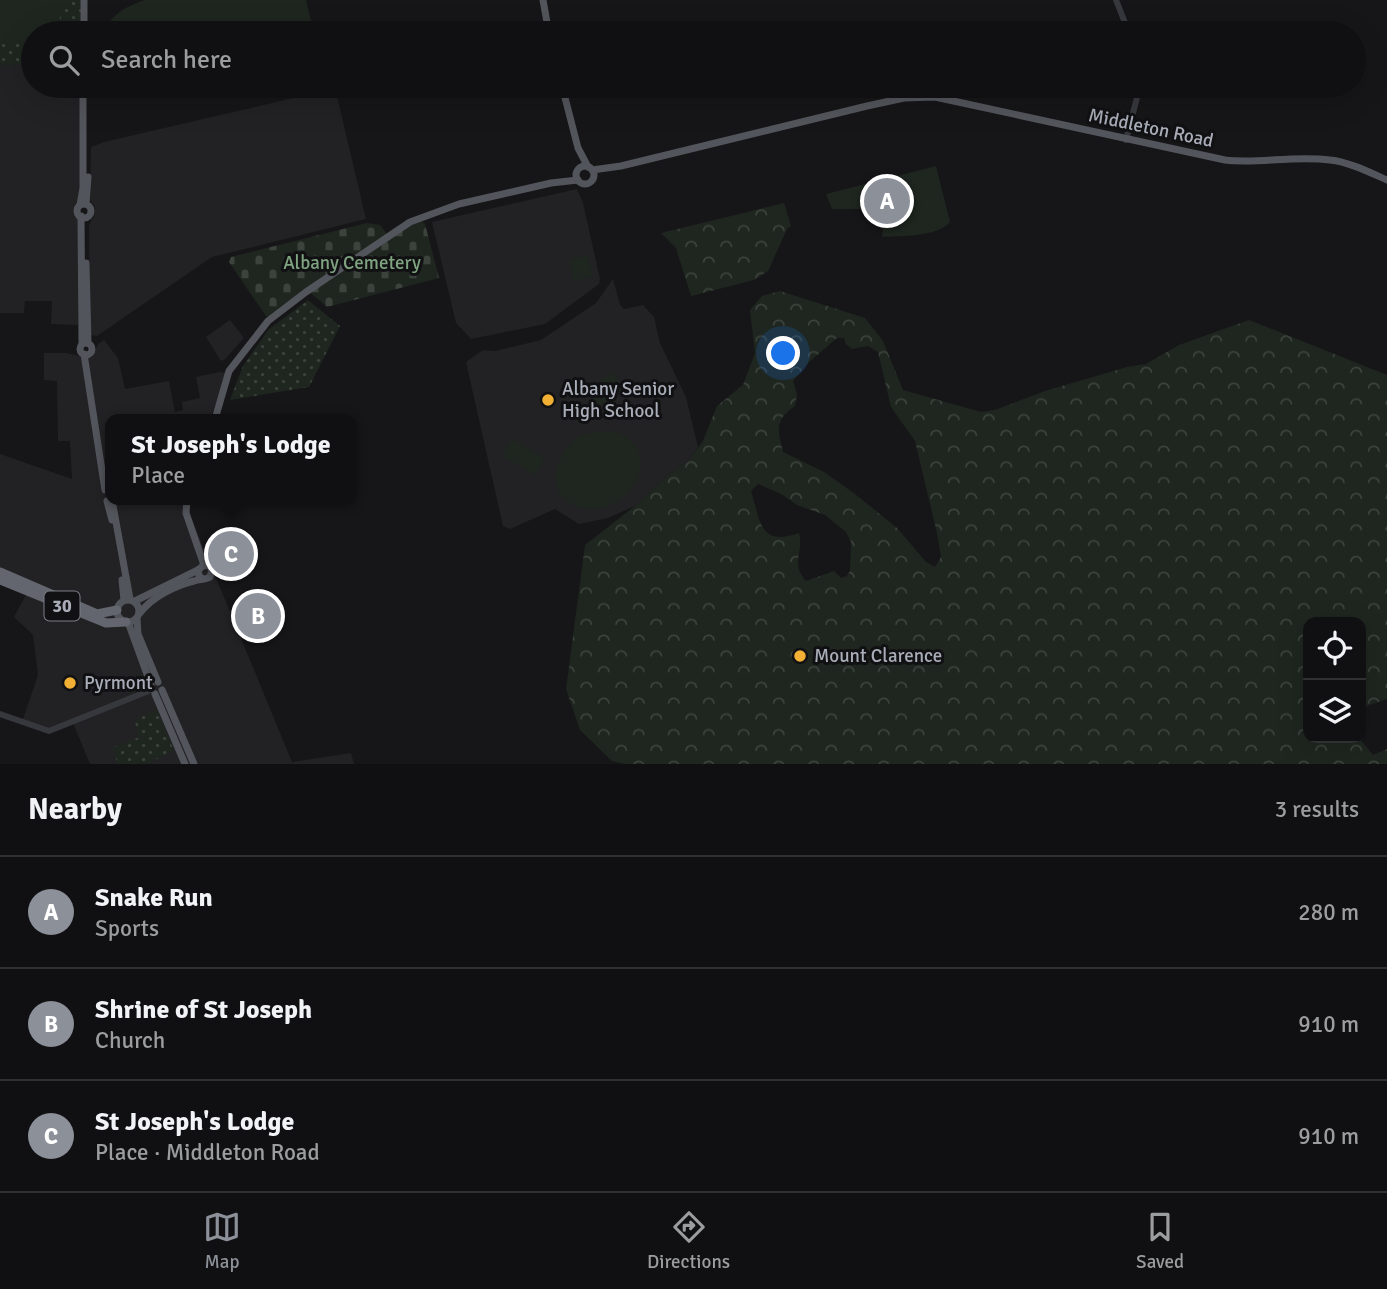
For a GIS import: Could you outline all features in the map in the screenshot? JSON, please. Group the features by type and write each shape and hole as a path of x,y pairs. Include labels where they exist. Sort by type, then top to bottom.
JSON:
{"highway":[{"name":"30","path":"0,572 97,614 108,614 117,610"},
{"name":"30","path":"0,580 106,623 127,622"}],"main road":[{"path":"86,0 86,21"},
{"path":"543,0 545,21"},
{"path":"86,98 83,205 77,210 83,217 85,343 92,347 87,354 105,470"},
{"path":"565,98 585,172"},
{"name":"Middleton Road","path":"217,414 229,371 276,315 410,222 450,206 551,183 585,172 621,166 867,106 917,98"},
{"name":"Middleton Road","path":"948,98 1126,140 1244,163 1295,159 1334,160 1387,180"},
{"path":"111,505 117,549 129,600 138,616 138,634 185,764"},
{"path":"187,505 186,513 201,568 198,574 203,579"},
{"path":"127,622 138,616 149,601 193,581 210,578 211,568 201,568 129,600 117,610 119,618 127,622 194,764"}],"street":[{"path":"1116,0 1124,21"},
{"path":"1126,140 1137,98"},
{"path":"0,714 49,732 156,688"}],"shaded area":[{"path":"0,65 21,65 21,98 81,98 80,198 75,213 78,218 78,325 51,324 52,301 25,301 24,313 0,313"},
{"path":"293,98 337,98 366,219 212,257 97,336 90,335 89,225 95,207 90,200 91,147"},
{"path":"577,189 583,203 599,284 545,324 471,339 456,323 432,222"},
{"name":"Albany Senior High School","path":"613,279 620,305 624,309 643,305 654,317 660,343 686,397 698,447 688,461 635,506 608,518 579,524 555,509 510,529 503,526 466,362 483,350 495,351 541,340 596,303"},
{"path":"230,320 244,338 221,361 206,337"},
{"path":"104,340 118,358 125,389 169,381 175,412 183,410 182,402 200,398 196,377 225,373 212,414 105,414 105,505 186,505 292,762 351,753 354,764 90,764 73,723 49,731 22,722 38,675 33,635 14,617 29,589 0,576 0,454 72,479 70,441 58,441 57,381 44,380 44,353 92,357 98,344"}],"green space":[{"path":"0,0 83,0 84,21 21,21 21,65 0,65"},
{"path":"0,0 61,0 59,21 21,21 21,43 13,43 0,34"},
{"path":"145,0 306,0 311,21 110,21 131,5"},
{"path":"936,166 950,222 937,231 882,237 885,209 832,209 826,194"},
{"path":"784,203 791,226 787,229 768,271 754,280 691,296 676,248 661,233"},
{"name":"Albany Cemetery","path":"421,220 425,224 439,278 327,307 306,289 271,316 266,316 229,262 231,257 367,223 380,225 390,238"},
{"path":"588,255 593,276 574,281 572,271 575,270 571,270 569,260"},
{"path":"780,291 865,318 883,341 903,390 981,412 995,410 1045,391 1127,367 1146,364 1179,345 1249,320 1387,375 1387,699 1366,707 1366,617 1303,617 1303,743 1363,743 1373,755 1387,749 1387,764 625,764 612,761 580,730 566,689 585,545 688,461 703,441 717,406 743,385 755,353 750,310 762,296","holes":["837,338 844,338 852,349 868,346 878,352 891,407 915,441 941,557 935,567 926,562 897,528 855,494 824,472 783,452 779,426 784,416 795,406 797,394 793,381 808,363","758,484 797,505 825,515 846,532 851,542 850,571 846,577 841,578 834,571 806,581 801,575 798,563 799,533 776,537 763,528 751,491"]},
{"path":"308,300 340,326 309,387 230,400 243,366 268,330"},
{"path":"610,373 614,374 624,387 623,390 598,407 588,390 596,384 598,386"},
{"path":"613,431 631,440 639,453 640,468 634,483 623,496 609,506 592,509 573,505 559,492 556,484 562,456 573,441 582,435"},
{"path":"512,439 545,458 535,475 502,456"},
{"path":"157,710 174,751 146,764 118,764 112,748 140,737 134,720"}],"place":[{"name":"Snake Run","path":"887,201"},
{"name":"Albany Senior High School","path":"548,400"},
{"name":"St Joseph's Lodge","path":"231,554"},
{"name":"Shrine of St Joseph","path":"258,616"},
{"name":"Mount Clarence","path":"800,656"},
{"name":"Pyrmont","path":"70,683"}]}
